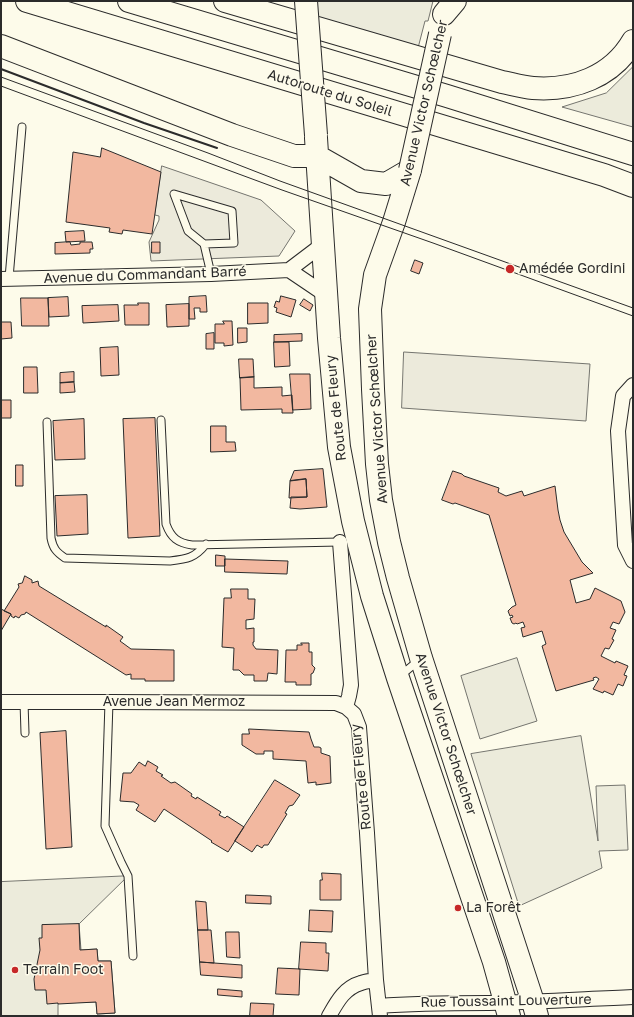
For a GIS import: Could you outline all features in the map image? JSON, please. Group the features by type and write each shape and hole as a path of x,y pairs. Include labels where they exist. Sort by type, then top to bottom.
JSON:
{"main road":[{"name":"Autoroute du Soleil","path":"27,1 596,173 633,186"},
{"path":"129,1 447,96 633,154"},
{"path":"225,1 502,82 532,88 565,86 587,81 613,65 626,52 633,41"},
{"path":"306,1 326,295"},
{"name":"Avenue Victor Schœlcher","path":"446,13 410,170 394,222 375,275 370,309 377,464 381,500 389,542 421,658 535,1009"},
{"path":"1,46 239,137 294,156 316,145"},
{"path":"316,145 361,181 386,184 410,170"},
{"name":"Route de Fleury","path":"326,295 338,447 353,521"},
{"name":"Avenue Victor Schœlcher","path":"353,521 372,596 398,678 494,962 507,1009"}],"street":[{"path":"322,245 288,270 326,295"},
{"name":"Avenue du Commandant Barré","path":"5,278 212,274 288,270"},
{"path":"633,385 623,396 618,431 625,546 633,562"},
{"name":"Route de Fleury","path":"340,542 351,685 346,707 354,714 359,727 379,1011"},
{"name":"Avenue Jean Mermoz","path":"1,702 329,703 346,707"},
{"path":"329,1016 340,997 350,987 376,980"},
{"name":"Rue Toussaint Louverture","path":"379,1011 412,1003 507,1009 535,1009 582,1000 633,997"}],"lane":[{"path":"5,278 22,127"},
{"path":"204,244 234,243 232,211 174,194 188,231 204,244 212,274"},
{"path":"161,420 166,524 169,532 175,539 192,545 340,542"},
{"path":"47,422 51,538 52,546 58,553 65,558 170,561 186,559 194,556 206,544"},
{"path":"398,678 421,658"},
{"path":"24,702 25,732"},
{"path":"109,702 105,826 128,876 134,956"}],"shaded area":[{"path":"317,1 433,1 428,21 425,21 418,48 318,18"},
{"path":"633,67 633,127 562,107 606,93"},
{"path":"162,166 261,200 295,231 279,256 151,261 149,242 159,220 159,216 155,215"},
{"path":"404,352 590,364 586,421 402,408"},
{"path":"517,658 537,721 480,739 461,676"},
{"path":"581,736 598,841 596,786 625,785 628,850 599,851 602,868 519,906 471,754"},
{"path":"128,876 79,924 81,950 97,949 98,961 111,961 115,1013 97,1014 96,1002 58,1003 58,1016 1,1016 1,882"}],"building":[{"path":"102,148 161,172 152,234 123,230 122,234 109,232 110,228 66,222 73,152 100,157"},
{"path":"84,231 85,241 66,242 65,232"},
{"path":"70,242 71,245 80,244 80,242 92,242 93,249 90,249 90,253 55,254 55,243"},
{"path":"152,242 160,242 160,253 152,253"},
{"path":"415,260 423,263 419,274 411,271"},
{"path":"206,296 207,312 200,312 200,308 194,308 195,319 189,319 189,297"},
{"path":"281,296 296,300 291,317 276,312 277,308 274,307 276,301 279,302"},
{"path":"68,297 69,316 49,317 48,298"},
{"path":"21,298 48,298 49,326 22,326"},
{"path":"304,299 313,305 310,311 300,305"},
{"path":"138,303 149,303 149,325 125,325 124,305 138,305"},
{"path":"248,303 268,303 268,323 248,324"},
{"path":"189,304 189,326 167,327 166,305"},
{"path":"118,305 119,321 83,323 82,306"},
{"path":"223,321 232,321 233,345 224,346 224,343 215,343 215,324 224,324"},
{"path":"1,322 11,322 12,338 1,339"},
{"path":"238,328 247,328 247,342 238,343"},
{"path":"214,333 214,349 206,349 206,334"},
{"path":"302,334 302,341 274,342 274,335"},
{"path":"274,342 289,342 290,366 275,367"},
{"path":"118,347 119,375 101,376 100,348"},
{"path":"239,359 253,359 254,377 240,378"},
{"path":"24,367 37,367 38,393 24,393"},
{"path":"74,372 74,382 60,383 60,373"},
{"path":"290,374 310,374 311,409 293,410"},
{"path":"254,377 254,388 282,387 282,396 292,395 293,413 282,413 282,409 241,410 240,378"},
{"path":"74,382 75,392 60,393 60,383"},
{"path":"1,400 11,400 11,418 1,418"},
{"path":"155,418 160,536 128,538 123,419"},
{"path":"84,419 85,459 55,460 53,421"},
{"path":"211,426 226,426 226,442 235,442 236,451 211,452"},
{"path":"16,465 23,465 23,486 16,486"},
{"path":"323,469 327,507 300,509 290,508 291,497 307,497 306,479 290,481 294,471"},
{"path":"453,471 499,488 498,492 506,496 522,491 524,496 555,486 558,510 564,532 582,562 593,573 570,580 576,603 590,599 595,588 621,601 625,612 619,624 613,622 610,628 616,630 612,639 614,640 609,649 605,648 601,656 615,663 616,661 628,666 624,675 627,676 623,686 618,684 613,695 604,691 603,693 593,689 599,679 596,677 593,678 594,680 556,691 542,646 546,644 542,631 523,637 521,628 525,627 523,622 514,624 510,618 513,617 512,615 510,616 508,611 516,605 489,515 442,500"},
{"path":"306,479 307,497 289,498 290,481"},
{"path":"87,495 88,534 57,536 55,496"},
{"path":"216,555 225,556 225,566 216,566"},
{"path":"225,559 288,561 287,574 225,572"},
{"path":"25,576 32,580 32,583 38,581 39,586 106,627 106,625 123,637 120,641 131,649 174,650 174,681 145,681 145,679 131,679 131,674 126,675 26,612 19,618 15,616 14,618 11,616 11,614 4,611 19,587 18,584 22,583"},
{"path":"231,589 248,589 248,599 255,599 254,619 246,620 246,629 254,628 253,645 256,649 278,650 277,674 268,673 267,681 254,681 254,675 244,675 239,670 233,670 234,648 222,647 224,598 231,598"},
{"path":"1,609 11,614 1,631"},
{"path":"301,643 309,643 309,652 312,652 312,665 315,668 311,674 311,685 296,685 296,682 285,682 286,650 297,650 297,645 302,645"},
{"path":"249,729 309,732 314,747 321,748 321,753 330,756 331,783 316,785 316,782 308,783 306,761 273,759 273,751 264,751 264,754 256,754 242,745 242,734 249,734"},
{"path":"66,731 72,847 46,849 40,733"},
{"path":"148,761 158,767 156,771 163,775 161,776 171,783 175,782 192,794 191,796 196,799 197,797 221,812 219,815 225,818 227,816 244,827 228,852 164,809 155,822 136,810 139,805 134,802 120,801 123,773 131,773 139,762 145,766"},
{"path":"275,780 300,795 293,805 289,806 285,813 287,814 268,845 264,845 262,848 257,845 252,852 235,841"},
{"path":"322,873 341,874 341,900 320,900 320,880 322,880"},
{"path":"246,895 271,896 271,904 246,903"},
{"path":"196,901 206,902 208,930 198,930"},
{"path":"310,910 333,911 332,932 309,931"},
{"path":"79,924 80,950 97,949 98,961 111,961 115,1013 97,1014 96,1002 47,1004 46,990 35,990 34,979 40,950 39,938 42,938 42,925"},
{"path":"198,930 211,930 214,963 200,962"},
{"path":"226,932 239,932 240,958 227,957"},
{"path":"301,942 326,943 326,953 329,953 328,971 299,969"},
{"path":"200,962 242,965 242,978 201,975"},
{"path":"278,968 300,969 299,995 276,994"},
{"path":"218,989 242,991 242,997 218,995"},
{"path":"251,1003 274,1004 273,1016 250,1016"}],"tram line":[{"path":"1,77 280,181 633,308"},
{"path":"1,86 282,190 633,316"}],"wall":[{"path":"1,69 144,123 217,148"}],"place":[{"name":"Amédée Gordini","path":"510,269"},
{"name":"La Forêt","path":"458,908"},
{"name":"Terrain Foot","path":"15,970"}]}
